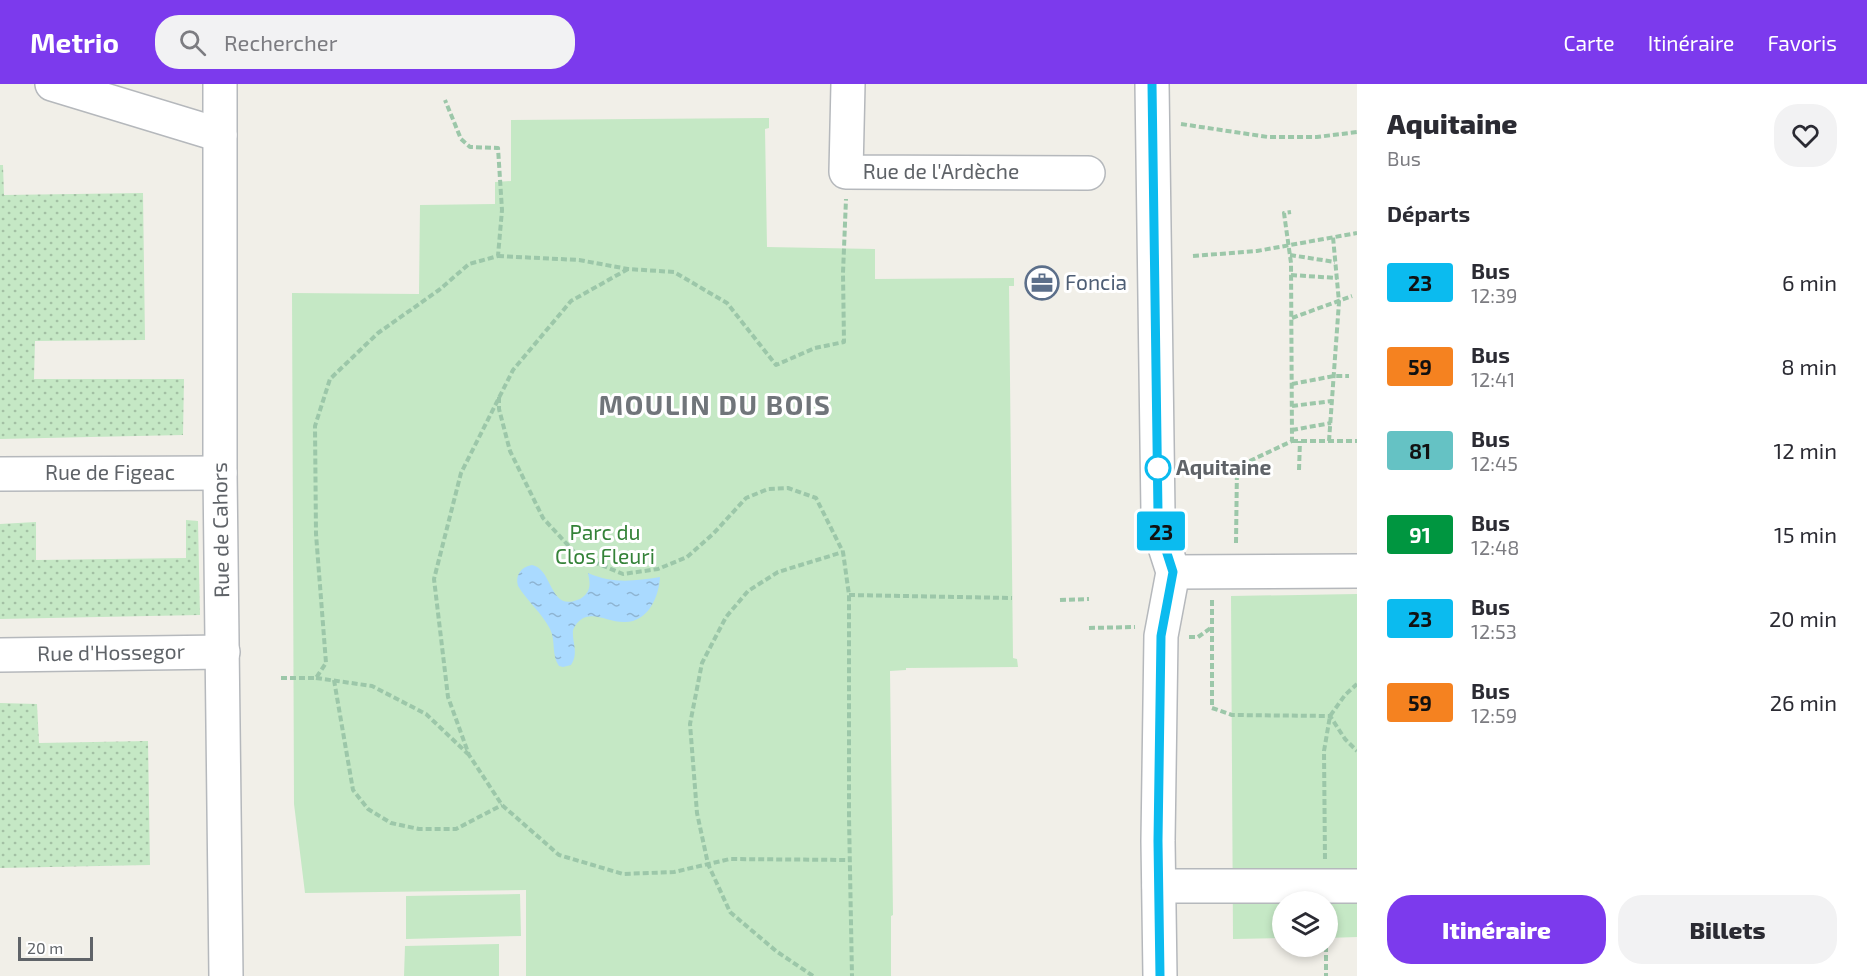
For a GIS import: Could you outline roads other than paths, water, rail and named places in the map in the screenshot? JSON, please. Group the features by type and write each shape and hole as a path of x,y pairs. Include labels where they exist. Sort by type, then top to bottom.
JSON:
{"street":[{"path":"54,84 220,135"},
{"name":"Rue de Cahors","path":"220,84 220,473 226,976"},
{"name":"Rue de l'Ardèche","path":"848,84 846,172 1088,173"},
{"path":"1152,84 1158,513 1164,544 1173,572 1161,636 1160,976"},
{"name":"Rue de Figeac","path":"0,474 220,473"},
{"path":"1173,572 1357,571"},
{"name":"Rue d'Hossegor","path":"0,654 223,652"},
{"path":"1159,886 1341,886"}],"water":[{"path":"532,565 544,574 556,595 568,602 580,599 587,593 590,584 588,573 615,580 660,577 659,585 651,607 640,618 618,622 590,616 578,622 573,630 575,652 573,661 571,665 563,667 557,662 550,629 518,586 517,578 520,572"}],"place":[{"name":"Foncia","path":"1042,283"},
{"name":"Aquitaine","path":"1158,468"}],"district":[{"name":"MOULIN DU BOIS","path":"715,406"}],"park label":[{"name":"Parc du Clos Fleuri","path":"605,545"}]}
